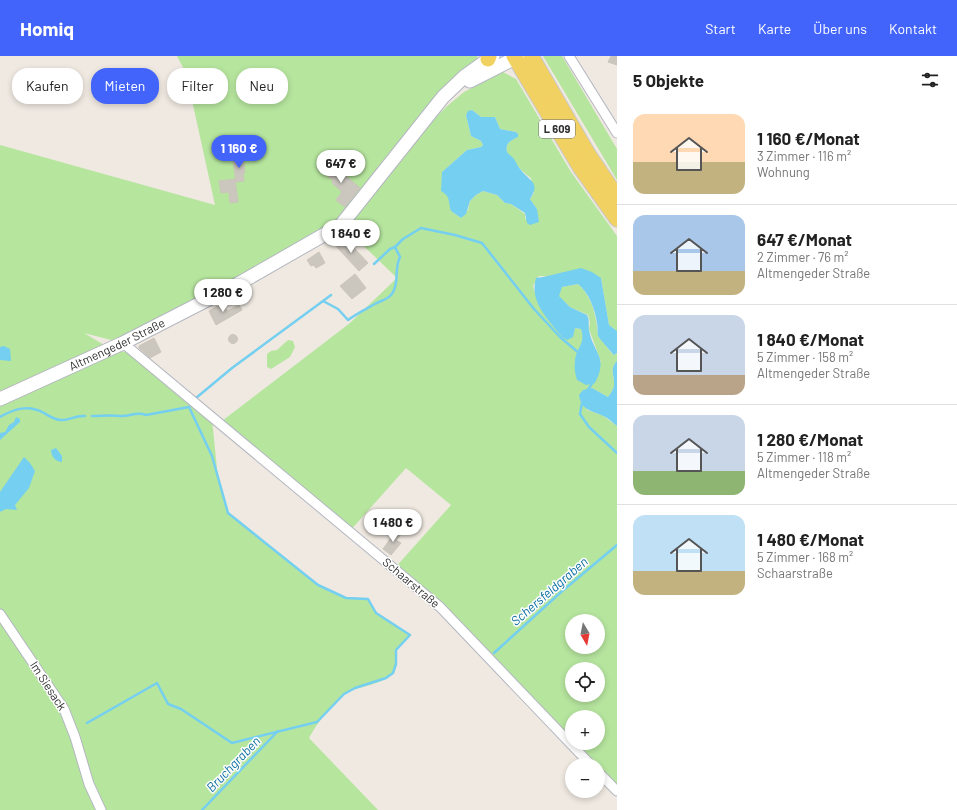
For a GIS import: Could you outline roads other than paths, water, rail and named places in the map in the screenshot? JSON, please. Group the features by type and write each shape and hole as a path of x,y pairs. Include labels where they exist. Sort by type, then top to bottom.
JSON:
{"main road":[{"name":"L 609","path":"531,56 588,154 609,198 617,219"},
{"name":"L 609","path":"516,57 580,167 609,198"}],"street":[{"path":"569,56 617,133"},
{"name":"Altmengeder Straße","path":"0,399 123,343 238,284 341,225 443,98 465,76 490,57"},
{"name":"Altmengeder Straße","path":"443,98 481,74 516,57"},
{"name":"Schaarstraße","path":"123,343 440,607 584,758"},
{"name":"Im Siesack","path":"0,614 64,709 75,738 89,784 101,810"},
{"path":"605,779 617,791"}],"water":[{"path":"472,110 481,117 495,117 500,129 516,132 518,134 518,137 507,144 507,152 533,183 534,189 530,199 537,209 539,222 530,225 527,223 525,213 511,204 505,203 497,195 483,191 470,201 466,214 461,218 451,211 448,197 441,191 442,172 467,150 481,147 483,145 481,141 471,136 466,115 468,111"},
{"path":"581,268 592,272 601,278 609,325 617,331 617,353 614,355 598,336 595,312 591,302 582,288 578,284 562,287 559,296 570,307 587,315 591,338 599,355 601,367 599,374 595,383 586,385 577,380 575,370 576,357 582,342 581,329 575,328 573,337 567,340 562,337 541,310 535,295 536,278"},
{"path":"4,346 10,349 11,361 0,360 0,347"},
{"path":"617,361 617,426 605,417 586,408 580,400 579,395 583,390 592,388 608,397 614,387 613,367"},
{"path":"16,417 20,419 20,422 0,440 0,433 5,432 9,425 14,422"},
{"path":"56,448 62,456 62,462 55,460 53,457 51,450"},
{"path":"24,457 35,471 29,488 15,505 17,510 6,509 0,512 0,492"}],"waterway":[{"path":"196,398 232,368 323,301 338,309 348,320 390,296 394,291 400,257 395,247 403,239 421,228 455,235 482,243 534,309 560,337 580,354"},
{"path":"374,264 390,249 395,247"},
{"path":"323,301 331,295"},
{"path":"587,391 593,382"},
{"path":"582,403 580,414 589,427 617,453"},
{"path":"92,416 146,415 189,407"},
{"path":"87,723 157,683 168,704 181,709 232,743 317,722 344,694 355,688 386,678 393,673 396,664 396,650 410,635 376,613 368,599 346,598 318,585 228,513 212,456 189,407"},
{"path":"0,417 16,410 27,408 38,410 52,418 59,420 67,420 78,416 85,416"},
{"name":"Schersfeldgraben","path":"494,653 560,593 617,545"},
{"name":"Bruchgraben","path":"202,810 278,731"}]}
